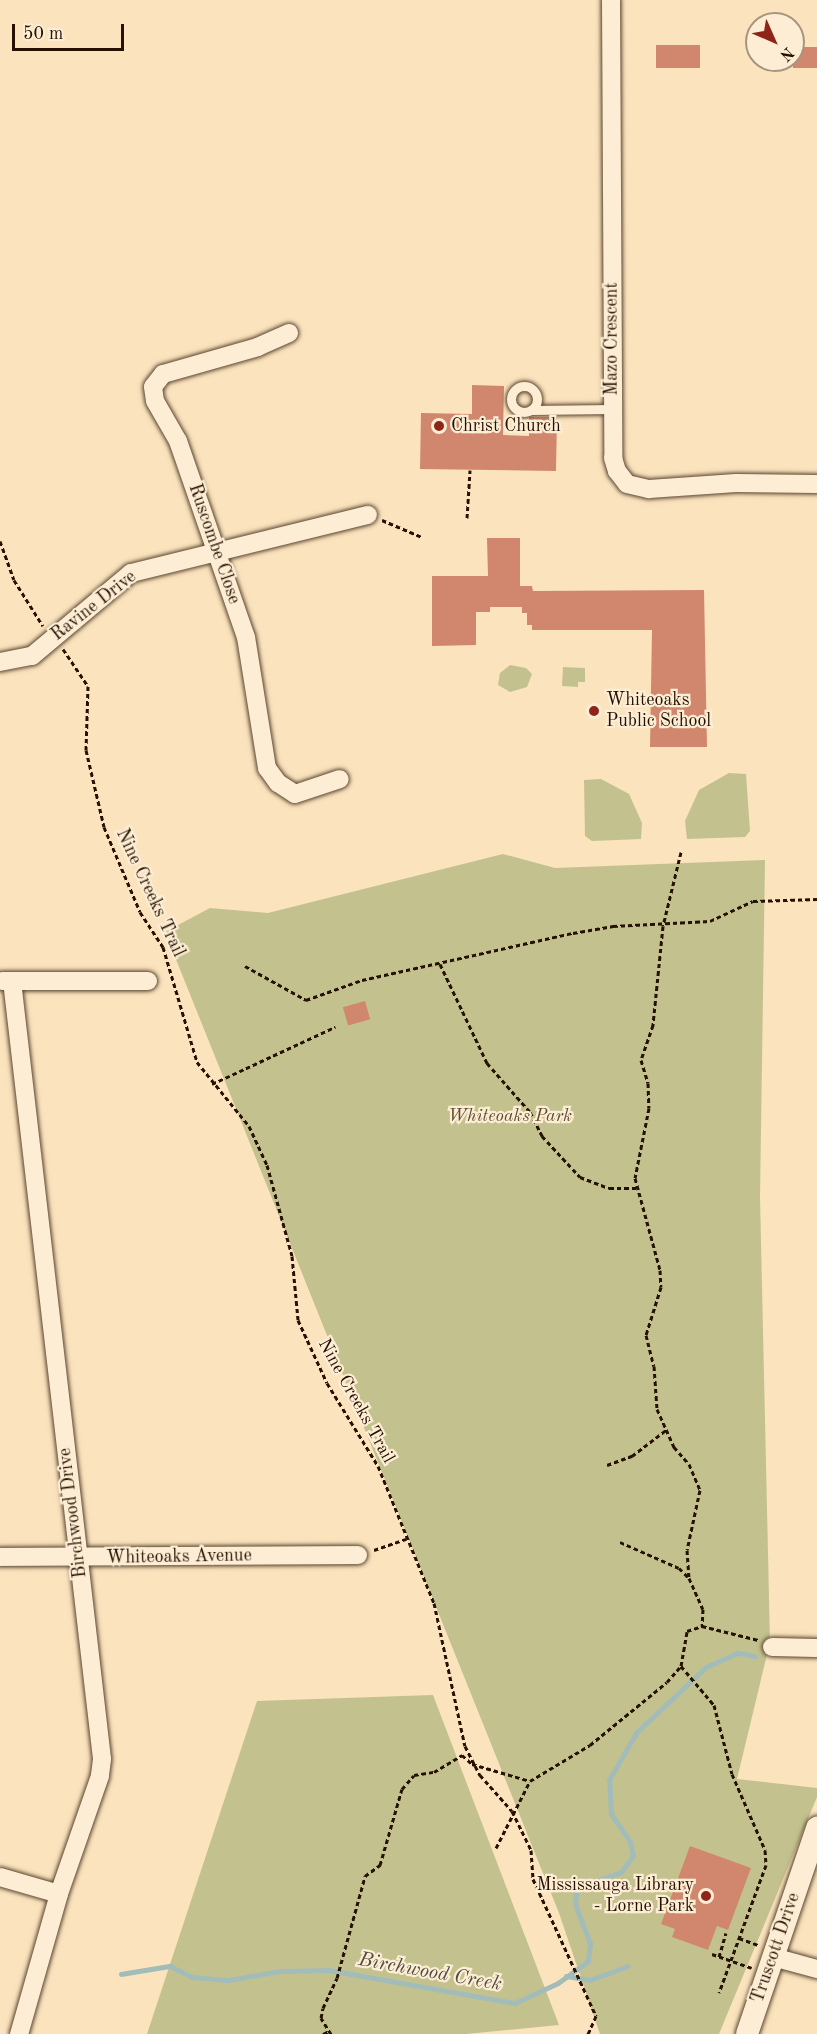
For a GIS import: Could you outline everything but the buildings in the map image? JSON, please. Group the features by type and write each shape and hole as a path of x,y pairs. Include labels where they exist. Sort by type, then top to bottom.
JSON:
{"street":[{"name":"Mazo Crescent","path":"611,0 613,458 627,484 649,489 736,483 817,484"},
{"name":"Ruscombe Close","path":"289,333 258,347 163,374 153,387 155,401 178,441 246,637 267,768 278,783 295,794 340,779"},
{"name":"Ravine Drive","path":"0,662 32,656 131,573 217,549 368,515"},
{"name":"Birchwood Drive","path":"19,2034 59,1894 100,1776 102,1759 6,981 148,981"},
{"name":"Whiteoaks Avenue","path":"0,1557 358,1555"},
{"path":"772,1647 817,1648"},
{"name":"Truscott Drive","path":"747,2034 768,1959 817,1828"},
{"path":"0,1877 59,1894"},
{"path":"768,1959 817,1969"}],"lane":[{"path":"531,410 612,409"}],"path":[{"path":"467,518 470,470"},
{"path":"368,515 422,537"},
{"name":"Nine Creeks Trail","path":"0,541 14,580 33,617 53,637 88,686 86,750 104,827 140,912 163,947 197,1062 212,1084 249,1126 267,1165 292,1256 298,1320 327,1383 378,1466 434,1603 452,1695 472,1764"},
{"path":"681,852 663,926 653,1025 641,1060 648,1083 649,1108 637,1153 636,1188 660,1269 661,1287 646,1335 654,1366 657,1409 674,1447 689,1464 700,1490 687,1550 689,1578 703,1609 702,1626"},
{"path":"245,966 306,1000 362,980 593,929 710,921 753,901 817,898"},
{"path":"440,964 487,1063 530,1112 542,1136 580,1177 609,1188 636,1188"},
{"path":"212,1084 335,1027"},
{"path":"607,1465 632,1456 666,1430"},
{"path":"358,1555 406,1539"},
{"path":"620,1542 679,1568 689,1578"},
{"path":"496,1848 512,1811 530,1781 624,1720 681,1666 684,1637 687,1631 702,1626 772,1647"},
{"path":"681,1666 717,1713 732,1774 765,1850 766,1865 719,1993"},
{"path":"323,2034 330,2032 321,2018 337,1978 361,1886 365,1876 380,1865 402,1789 414,1775 434,1772 462,1755 512,1811 531,1850 533,1879 596,2016 588,2034"},
{"path":"472,1764 530,1781"},
{"path":"719,1956 726,1933"},
{"path":"739,1938 768,1959"},
{"path":"712,1954 731,1961 768,1959"}],"green space":[{"path":"510,665 526,668 532,674 527,687 510,692 498,685 500,673"},
{"path":"563,667 585,668 585,682 578,682 578,687 562,686"},
{"path":"729,773 746,774 750,831 745,837 687,839 685,821 699,790"},
{"path":"601,779 629,794 642,823 641,839 592,841 585,836 584,780"},
{"name":"Whiteoaks Park","path":"503,854 555,868 765,860 760,1197 770,1642 737,1779 817,1788 817,1797 719,2034 600,2034 559,1913 165,932 210,908 268,913"},
{"path":"433,1695 559,2025 466,2034 147,2034 257,1701"}],"waterway":[{"name":"Birchwood Creek","path":"121,1974 170,1966 193,1977 229,1980 280,1971 329,1970 515,2003 558,1983 588,1961 590,1944 575,1904 577,1888 621,1872 633,1856 630,1842 611,1814 609,1780 636,1733 706,1667 738,1653 755,1656"},
{"path":"566,1976 590,1980 628,1966"}],"place":[{"name":"Christ Church","path":"439,426"},
{"name":"Whiteoaks Public School","path":"594,711"},
{"name":"Mississauga Library - Lorne Park","path":"706,1896"}]}
